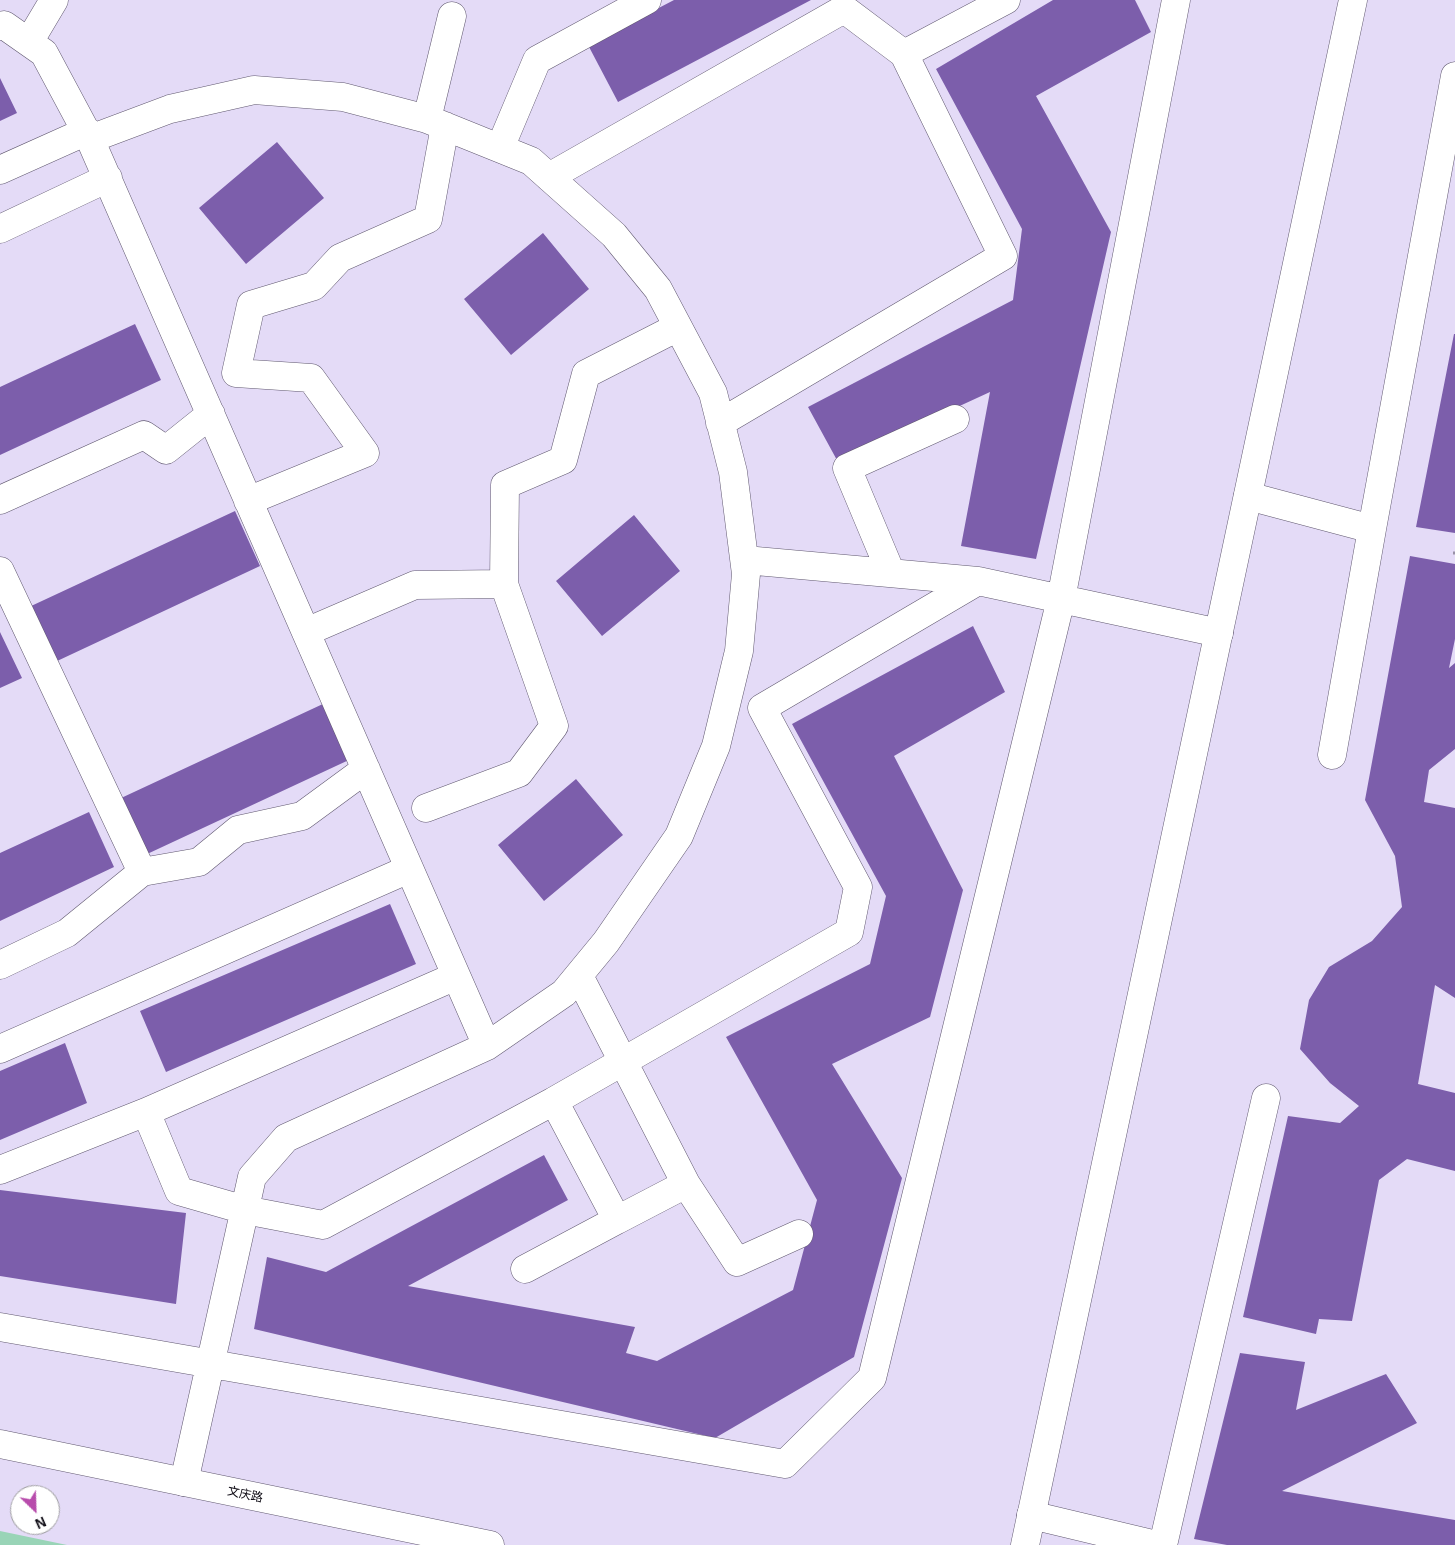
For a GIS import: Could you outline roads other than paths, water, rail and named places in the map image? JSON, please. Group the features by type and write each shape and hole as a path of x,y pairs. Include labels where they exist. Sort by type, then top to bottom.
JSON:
{"street":[{"path":"29,42 54,0"},
{"path":"500,148 537,60 646,0"},
{"path":"904,54 1006,0"},
{"path":"0,1326 785,1464 872,1378 1061,599 1176,0"},
{"path":"1025,1545 1353,0"},
{"path":"549,177 844,9 904,54 1003,256 720,423"},
{"path":"248,501 364,453 311,378 236,373 251,305 314,286 340,258 428,219 436,123 452,16"},
{"path":"0,26 4,25 44,52 89,135 487,1046"},
{"path":"1332,755 1455,76"},
{"path":"0,170 89,135 170,109 254,90 343,97 436,123 500,148 531,161 614,235 658,289 713,393 733,472 746,574 739,651 716,746 679,836 606,942 564,993 487,1046 286,1138 252,1177 184,1482"},
{"path":"0,229 108,178"},
{"path":"426,808 519,773 554,726 504,584 505,485 563,460 586,374 678,326"},
{"path":"0,500 144,435 166,450 211,414"},
{"path":"891,573 847,468 955,419"},
{"path":"1248,496 1372,529"},
{"path":"744,560 978,581 1219,632"},
{"path":"0,571 142,872"},
{"path":"146,1112 179,1190 245,1210 323,1225 554,1101 849,932 858,887 762,708 978,581"},
{"path":"306,632 415,585 504,584"},
{"path":"0,965 67,933 142,872 199,862 238,830 302,816 366,769"},
{"path":"0,1049 409,869"},
{"path":"0,1170 146,1112 456,976"},
{"path":"579,976 686,1184 737,1262 799,1234"},
{"path":"1163,1545 1266,1098"},
{"path":"554,1101 617,1220"},
{"path":"525,1269 686,1184"},
{"name":"文庆路","path":"0,1444 490,1545"},
{"path":"1032,1515 1157,1545"}]}
